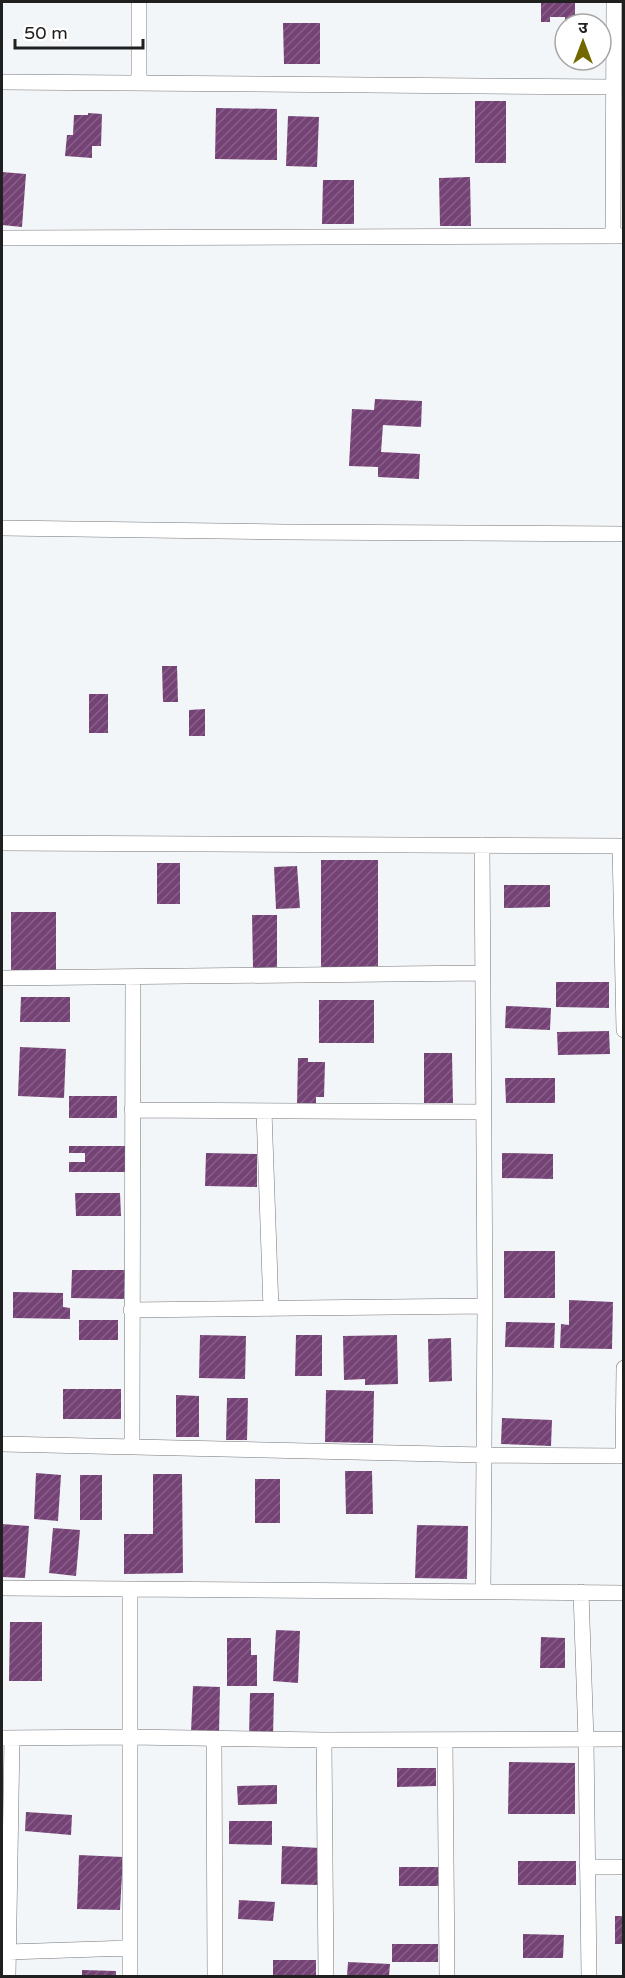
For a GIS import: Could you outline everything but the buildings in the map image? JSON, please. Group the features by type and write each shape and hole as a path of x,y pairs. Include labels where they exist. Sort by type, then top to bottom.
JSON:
{"street":[{"path":"139,2 139,82"},
{"path":"2,238 618,236 614,2"},
{"path":"2,82 614,87"},
{"path":"2,528 624,534"},
{"path":"2,843 622,846 624,1029"},
{"path":"482,845 485,1306 483,1592"},
{"path":"2,978 483,973"},
{"path":"132,1447 133,978"},
{"path":"132,1110 484,1112"},
{"path":"264,1111 271,1309"},
{"path":"131,1310 485,1306"},
{"path":"2,1444 623,1456 624,1368"},
{"path":"2,1588 624,1593"},
{"path":"130,1590 130,1977"},
{"path":"581,1592 586,1740 589,1977"},
{"path":"8,1977 7,1738 624,1739"},
{"path":"214,1740 215,1977"},
{"path":"324,1740 326,1977"},
{"path":"445,1740 447,1977"},
{"path":"587,1867 624,1867"},
{"path":"8,1952 130,1948"}]}
